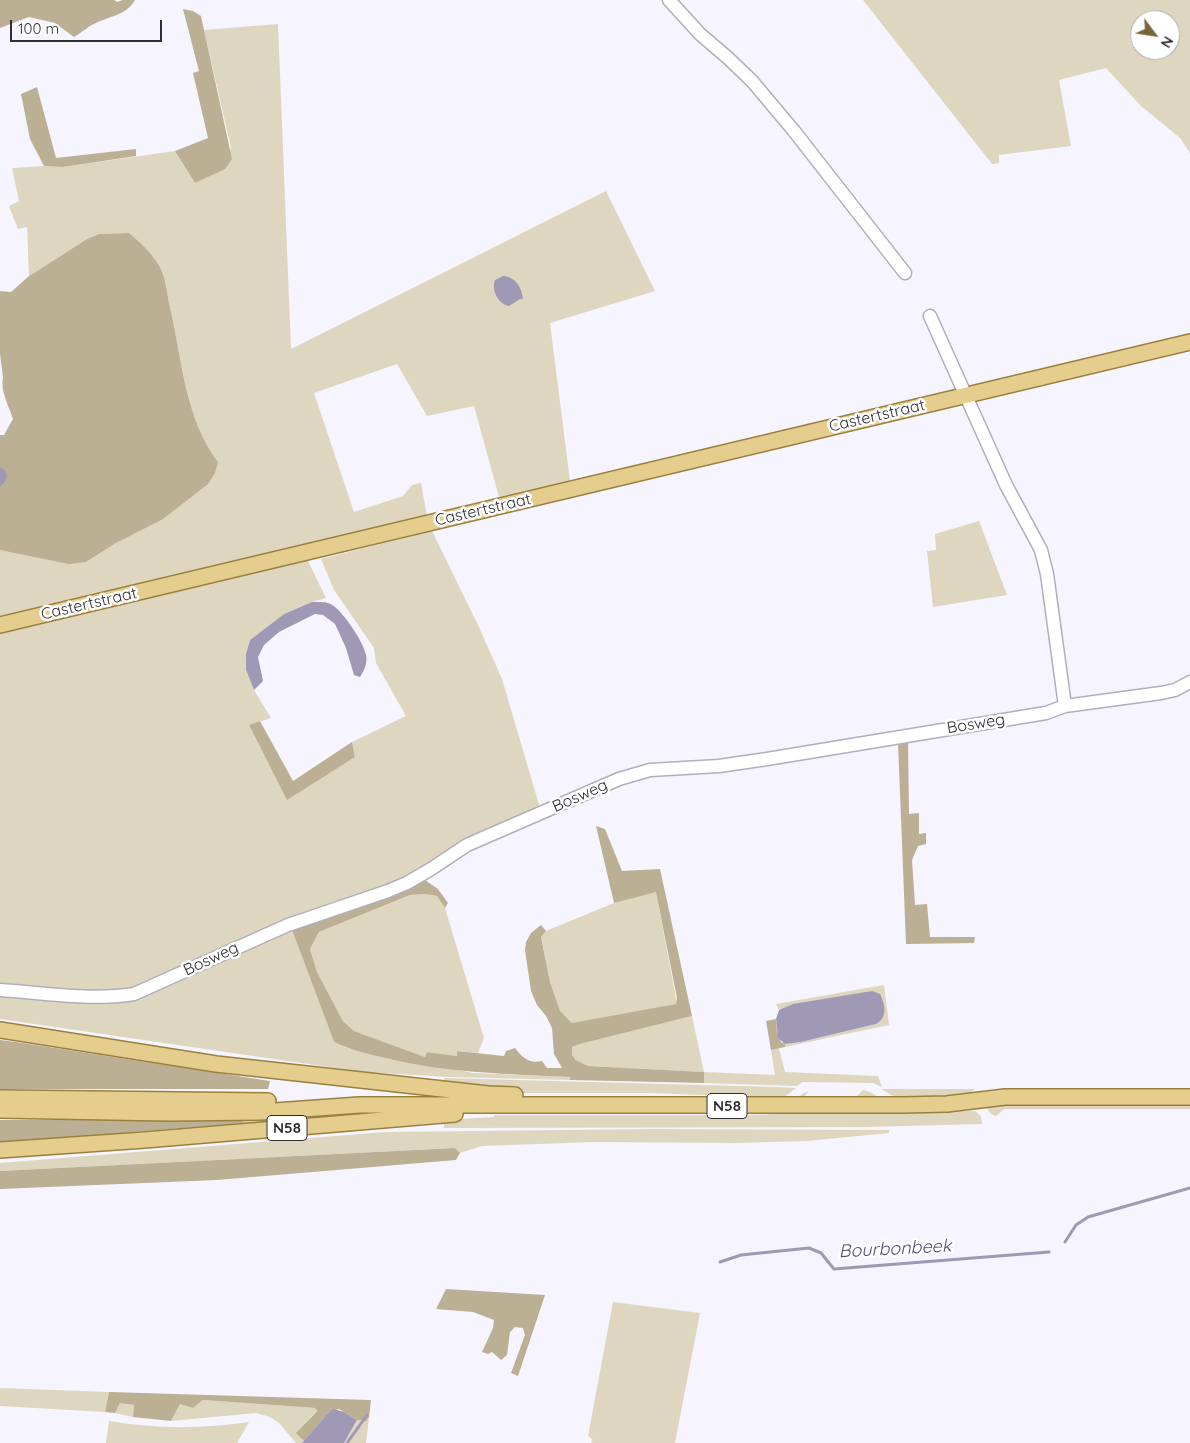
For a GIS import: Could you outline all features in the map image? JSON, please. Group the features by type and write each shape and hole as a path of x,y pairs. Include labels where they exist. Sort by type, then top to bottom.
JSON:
{"main road":[{"name":"Castertstraat","path":"0,625 1190,342"},
{"name":"N58","path":"0,1030 216,1064 488,1094 529,1096 565,1105"},
{"name":"N58","path":"0,1110 252,1112 359,1105 903,1106 947,1104 1004,1097 1190,1097"},
{"name":"N58","path":"0,1098 340,1102 359,1105"},
{"name":"N58","path":"0,1150 155,1140 442,1115 537,1112 565,1105"}],"street":[{"path":"669,0 700,34 752,81 794,131 905,273"},
{"path":"930,316 1006,485 1041,550 1047,574 1065,706"},
{"name":"Bosweg","path":"0,990 97,997 134,994 288,925 401,886 420,876 467,845 619,779 650,770 719,766 767,759 1046,713 1065,706 1175,690 1190,682"}],"shaded area":[{"path":"0,0 114,0 117,2 135,0 122,13 91,25 74,37 55,23 29,17 0,28"},
{"path":"863,0 1190,0 1190,153 1180,138 1141,106 1106,68 1059,80 1071,146 999,155 999,163 992,164"},
{"path":"183,9 193,11 201,16 232,159 225,169 195,183 175,151 208,138 193,73 199,71"},
{"path":"278,24 291,349 606,191 655,291 550,323 570,481 499,497 474,406 427,416 397,364 314,393 354,512 403,496 412,485 421,483 427,516 0,616 0,550 86,562 116,543 218,462 198,427 191,408 165,281 157,262 146,248 129,233 99,234 87,239 29,276 27,227 18,229 9,206 19,201 12,168 63,167 175,151 195,183 231,148 204,30"},
{"path":"37,87 56,158 136,149 136,156 63,167 44,166 30,139 21,94"},
{"path":"129,233 150,253 162,271 191,408 207,445 218,462 215,473 208,484 163,519 116,543 86,562 69,564 0,550 0,435 4,435 13,419 5,398 2,382 0,291 11,292 29,276 87,239 99,234"},
{"path":"503,276 515,281 520,287 523,299 509,306 499,300 494,288 495,280"},
{"path":"0,467 5,471 7,477 0,487"},
{"path":"979,521 1007,595 933,607 927,551 936,550 935,534"},
{"path":"432,531 502,679 540,808 385,888 300,914 139,986 105,991 88,991 0,985 0,634 307,559 326,598 284,614 250,640 246,654 246,670 254,690 271,718 249,725 287,799 355,757 352,742 406,716 376,663 374,648 334,590 321,559"},
{"path":"312,602 332,604 353,629 364,649 366,658 360,677 354,675 346,648 335,624 323,615 315,614 279,632 264,645 258,657 263,681 254,690 246,670 246,654 250,640 284,614"},
{"path":"260,721 293,781 352,742 355,757 287,800 249,725"},
{"path":"908,740 909,814 919,813 919,834 926,833 926,844 918,846 912,860 915,905 927,904 930,937 975,937 974,943 906,944 898,743"},
{"path":"596,826 605,829 622,871 660,869 692,1016 580,1044 572,1047 572,1055 576,1060 588,1066 704,1072 704,1083 570,1080 570,1077 454,1070 373,1055 353,1050 334,1042 292,930 425,880 438,889 448,903 445,908 437,896 425,894 410,895 319,932 310,949 317,972 343,1021 354,1031 425,1057 427,1052 457,1056 457,1051 504,1056 506,1051 515,1048 530,1061 542,1061 547,1068 562,1068 554,1054 552,1028 546,1016 537,1005 531,991 525,950 526,942 531,933 541,925 546,931 541,937 550,982 560,1011 572,1023 676,1004 677,998 656,892 614,903"},
{"path":"656,891 677,1004 573,1024 560,1012 550,982 541,936 546,931 614,903"},
{"path":"425,894 437,896 445,908 484,1038 478,1053 457,1051 457,1056 427,1052 425,1057 354,1031 343,1021 317,972 310,949 319,932 410,895"},
{"path":"292,930 334,1042 347,1048 473,1073 570,1077 570,1080 448,1077 363,1072 0,1019 0,994 103,1003 119,1002"},
{"path":"884,985 889,1025 785,1047 785,1044 876,1024 793,1004 779,1010 776,1004"},
{"path":"872,991 880,994 884,1006 884,1014 876,1024 801,1042 785,1044 778,1038 776,1019 779,1010 793,1004"},
{"path":"692,1016 704,1072 775,1075 771,1050 779,1048 785,1072 878,1076 882,1087 873,1083 802,1082 797,1086 704,1083 703,1072 588,1066 576,1060 572,1055 572,1047 580,1044"},
{"path":"776,1019 777,1032 785,1047 771,1050 766,1021"},
{"path":"0,1040 270,1081 268,1089 0,1089"},
{"path":"444,1078 796,1088 783,1098 649,1093 510,1093 443,1086"},
{"path":"881,1089 975,1089 970,1093 959,1096 897,1098"},
{"path":"863,1090 882,1099 796,1099 809,1091 804,1097 855,1098"},
{"path":"1038,1103 1190,1103 1190,1109 1004,1109 996,1116 991,1114 985,1106"},
{"path":"860,1111 975,1111 981,1116 982,1124 866,1127 444,1128 444,1120 494,1117 494,1115 751,1115"},
{"path":"246,1118 288,1120 244,1123 242,1120"},
{"path":"0,1120 242,1120 244,1123 0,1143"},
{"path":"653,1129 889,1130 889,1133 807,1141 736,1143 594,1142 482,1146 460,1153 455,1148 0,1171 0,1163 385,1132"},
{"path":"455,1148 460,1153 456,1160 217,1180 0,1189 0,1171"},
{"path":"446,1289 545,1295 518,1376 511,1373 525,1335 523,1328 515,1327 510,1332 507,1355 501,1360 492,1352 488,1354 482,1352 493,1328 494,1320 473,1312 436,1309"},
{"path":"613,1302 700,1313 675,1443 591,1443 593,1440 588,1436"},
{"path":"0,1388 109,1392 105,1412 0,1406"},
{"path":"109,1392 371,1400 369,1417 366,1422 357,1420 339,1409 330,1411 304,1441 296,1433 317,1411 315,1408 203,1400 193,1408 180,1404 171,1421 133,1417 134,1405 120,1403 115,1413 105,1412"},
{"path":"203,1400 315,1408 317,1410 297,1432 304,1441 302,1443 296,1443 279,1423 270,1417 256,1413 171,1421 180,1404 193,1408"},
{"path":"120,1403 135,1405 133,1417 115,1413"},
{"path":"334,1409 344,1412 357,1420 344,1443 302,1443 330,1411"},
{"path":"369,1417 366,1443 344,1443 357,1420 366,1422"},
{"path":"109,1421 144,1426 179,1427 249,1422 237,1443 106,1443"}],"waterway":[{"name":"Bourbonbeek","path":"1065,1242 1076,1225 1088,1217 1190,1188"},
{"name":"Bourbonbeek","path":"720,1262 741,1255 809,1248 821,1253 834,1269 1049,1252"},
{"name":"Bourbonbeek","path":"347,1443 367,1415"}]}
